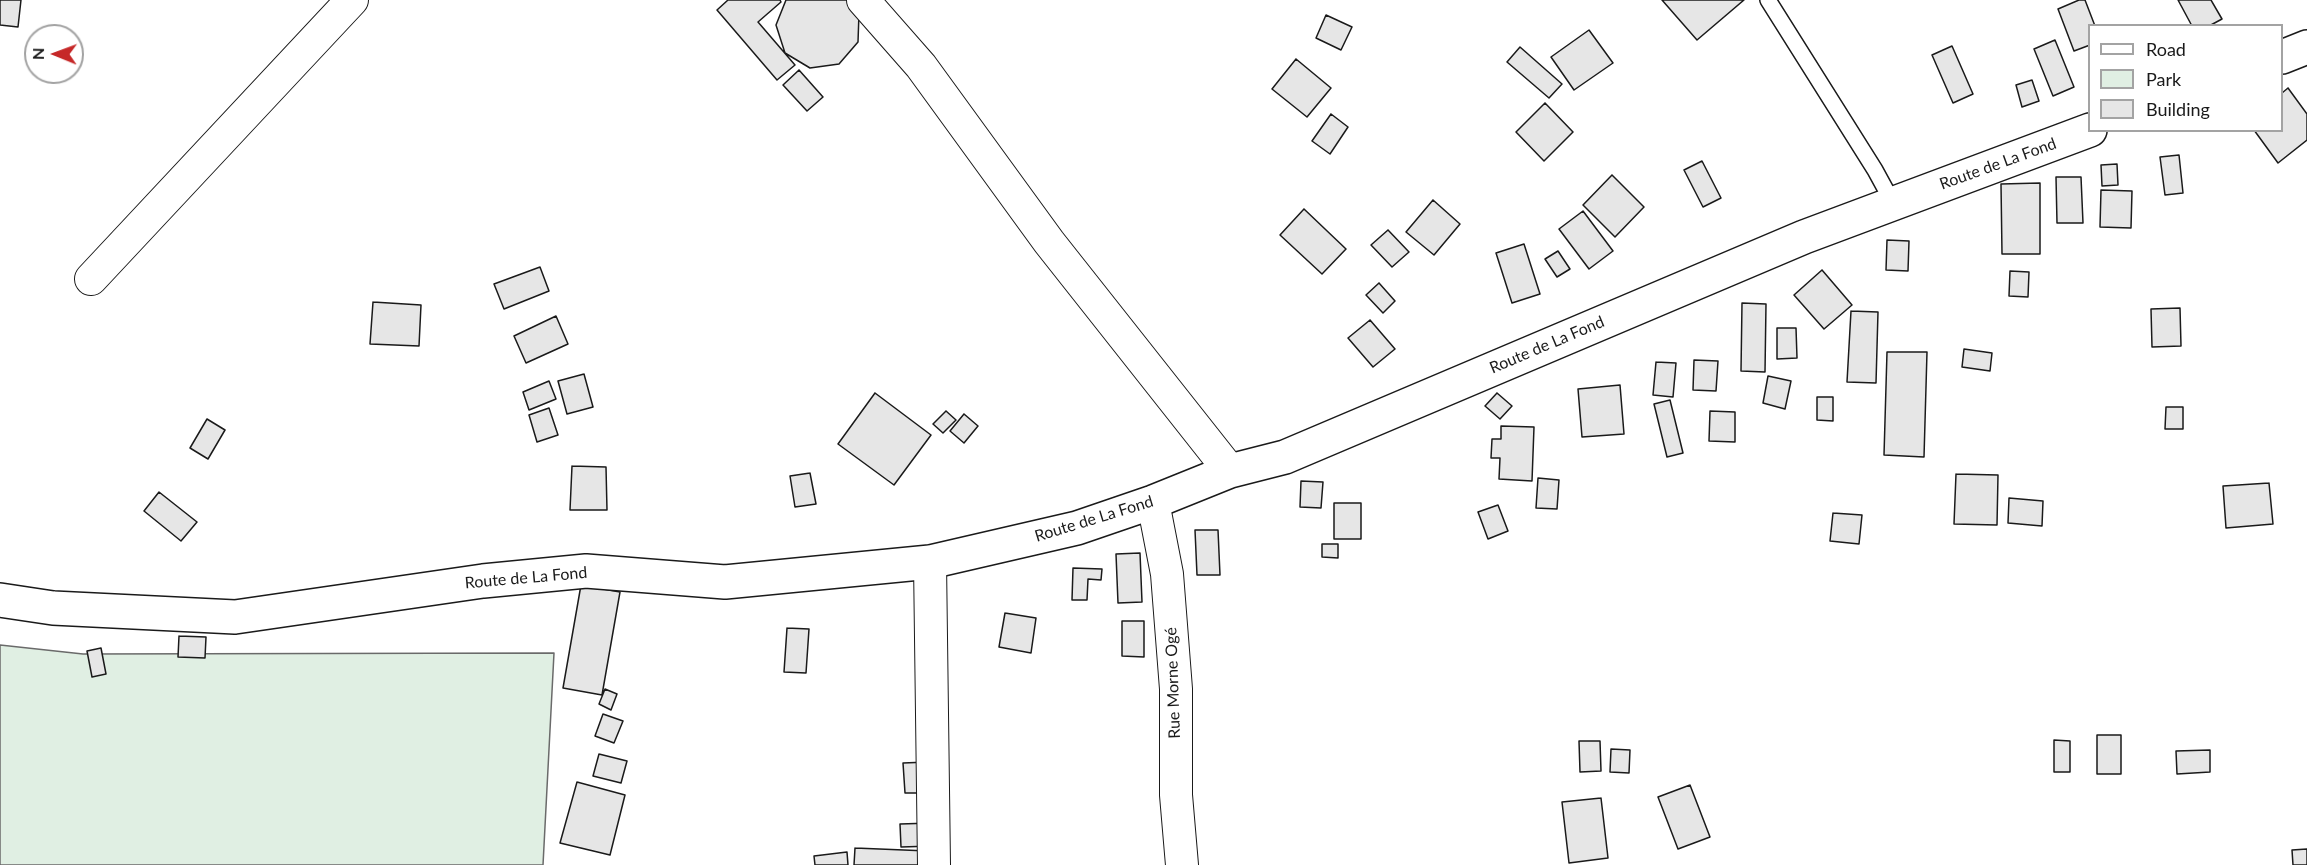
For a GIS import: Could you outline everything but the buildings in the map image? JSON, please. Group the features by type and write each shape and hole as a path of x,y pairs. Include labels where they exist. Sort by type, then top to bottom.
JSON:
{"street":[{"path":"91,279 352,0"},
{"path":"863,0 921,66 1049,242 1230,471"},
{"path":"2283,57 2307,47"},
{"name":"Route de La Fond","path":"0,600 53,608 235,617 483,581 586,571 725,582 930,562 1077,528 1153,502 1230,471 1284,457 1794,241 2088,131"},
{"name":"Rue Morne Ogé","path":"1153,502 1167,574 1176,689 1176,795 1182,865"},
{"path":"930,562 934,865"}],"lane":[{"path":"1768,0 1875,170 1893,203"}],"green space":[{"path":"0,645 83,654 554,653 543,865 0,865"}]}
